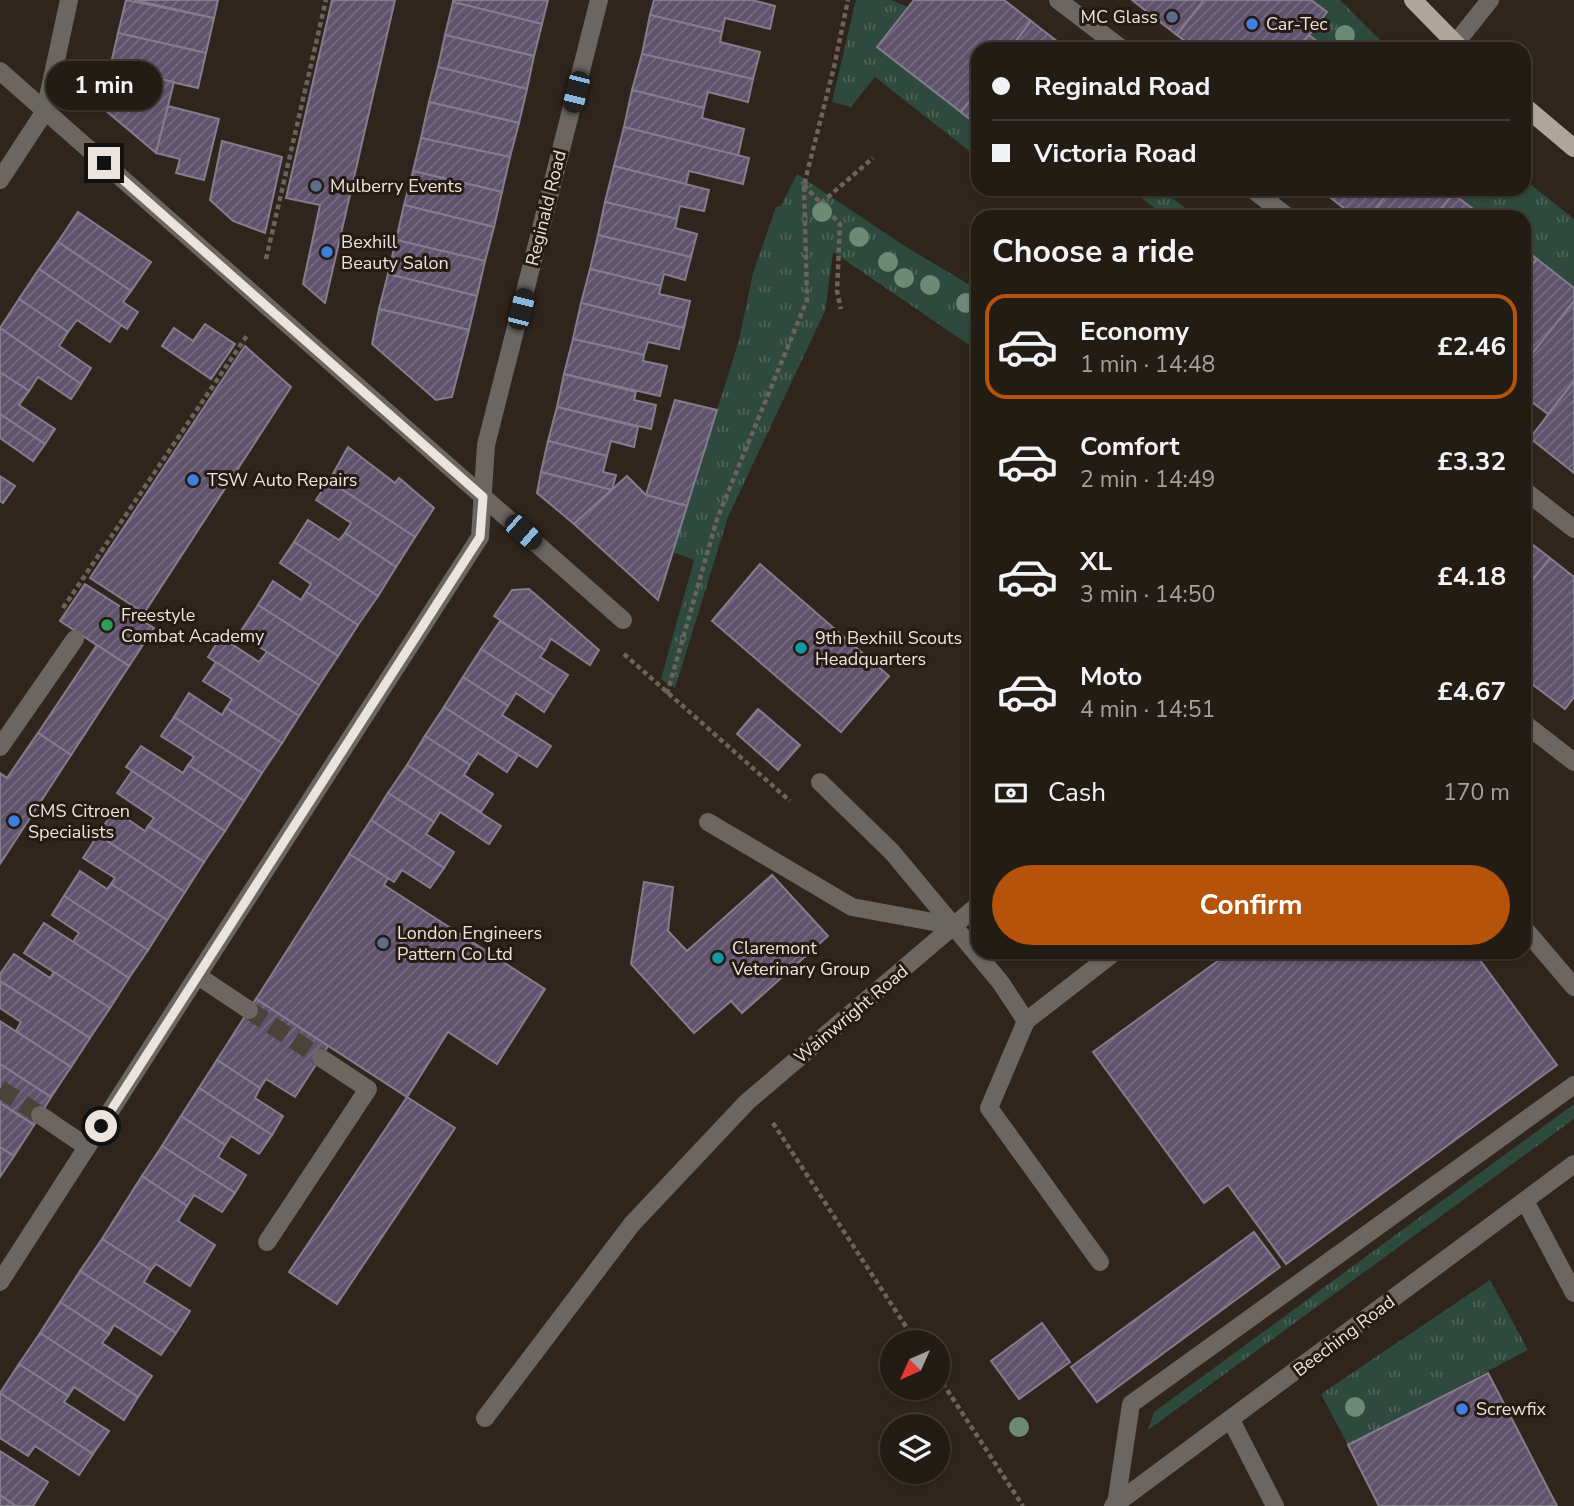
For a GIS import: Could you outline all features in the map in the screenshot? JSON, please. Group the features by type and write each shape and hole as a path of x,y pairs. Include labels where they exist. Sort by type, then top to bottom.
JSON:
{"main road":[{"path":"1413,0 1454,42"},
{"path":"1531,112 1574,149"}],"street":[{"path":"0,180 45,111 69,0"},
{"name":"Reginald Road","path":"0,1282 480,537 486,445 599,0"},
{"path":"1058,0 1113,42"},
{"path":"1461,42 1490,0"},
{"path":"0,71 623,620"},
{"path":"1261,196 1279,210"},
{"path":"1531,495 1574,529"},
{"path":"0,747 75,639"},
{"path":"1531,728 1574,762"},
{"path":"820,782 892,852 971,946"},
{"path":"708,822 852,906 955,926"},
{"name":"Wainwright Road","path":"485,1418 632,1224 751,1098 971,911"},
{"path":"1531,936 1574,987"},
{"path":"982,959 1027,1021"},
{"path":"1100,1262 989,1108 1027,1021 1106,959"},
{"path":"198,976 248,1010"},
{"path":"267,1242 368,1089 321,1058"},
{"path":"1114,1505 1131,1404 1574,1085"},
{"path":"40,1115 87,1147"},
{"name":"Beeching Road","path":"1114,1505 1574,1164"},
{"path":"1525,1201 1574,1293"},
{"path":"1231,1420 1275,1506"}],"path":[{"path":"55,618 253,326 263,303 263,270 326,0"},
{"path":"667,694 717,519 807,300 804,185 848,0"},
{"path":"821,204 873,158"},
{"path":"804,185 841,224 837,291 841,309"},
{"path":"623,620 624,654 799,809"},
{"path":"751,1098 908,1330"},
{"path":"950,1394 1023,1506"}],"green space":[{"path":"856,0 891,0 908,7 877,48 971,121 971,152 875,77 851,107 832,102"},
{"path":"1311,0 1340,0 1382,42 1318,42 1309,35 1327,13"},
{"path":"797,174 903,245 971,286 971,346 833,252 825,311 728,517 675,688 661,679 694,560 673,552 739,340 753,273 776,207 781,206"},
{"path":"1531,185 1574,219 1574,288 1531,254 1531,210 1475,210 1456,196 1531,196"},
{"path":"1139,196 1169,196 1188,210 1158,210"},
{"path":"1574,1104 1574,1119 1148,1430 1154,1412"},
{"path":"1490,1280 1528,1350 1348,1445 1321,1394"}],"building":[{"path":"126,0 214,18 206,53 118,33"},
{"path":"134,0 218,0 214,18"},
{"path":"332,0 395,0 325,303 303,284 320,205 286,198"},
{"path":"453,0 548,0 542,24"},
{"path":"654,0 752,0 775,6 770,29 725,18 722,32 650,15"},
{"path":"914,0 1004,0 1031,21 1015,42 971,42 971,99 961,112 877,47"},
{"name":"MC Glass","path":"1132,0 1204,0 1177,35"},
{"name":"Car-Tec","path":"1204,0 1311,0 1327,12 1303,42 1186,42 1177,35"},
{"path":"453,2 542,24 534,56 445,35"},
{"path":"650,15 722,32 720,42 760,52 753,79 642,54"},
{"path":"1031,21 1058,42 1015,42"},
{"path":"118,33 206,53 198,88 110,68"},
{"path":"445,35 534,56 527,89 438,67"},
{"path":"1309,35 1318,42 1304,42"},
{"path":"642,54 753,79 748,102 708,92 704,108 632,90"},
{"path":"438,67 527,89 519,123 429,102"},
{"path":"110,68 174,82 156,153 104,109"},
{"path":"632,90 704,108 702,118 744,129 738,156 624,127"},
{"path":"971,99 971,120 961,112"},
{"path":"429,102 519,123 510,157 421,138"},
{"path":"168,106 219,119 204,180 176,173 180,159 156,153"},
{"path":"624,127 749,158 743,184 689,171 686,184 614,166"},
{"path":"421,138 510,157 502,192 413,171"},
{"path":"222,141 282,157 265,233 233,221 210,200"},
{"path":"614,166 709,190 704,211 680,206 677,219 605,202"},
{"path":"413,171 502,192 494,227 404,205"},
{"path":"1328,196 1386,196 1374,210 1346,210"},
{"path":"1386,196 1451,196 1440,210 1374,210"},
{"path":"1451,196 1456,196 1475,210 1440,210"},
{"path":"605,202 677,219 675,228 697,234 691,257 598,235"},
{"path":"404,205 494,227 485,261 396,240"},
{"path":"78,212 151,262 131,291 58,242"},
{"path":"598,235 691,257 685,280 664,274 661,286 590,269"},
{"path":"396,240 485,261 477,296 388,274"},
{"path":"58,242 131,291 123,302 138,312 127,329 39,269"},
{"path":"1531,254 1537,259 1531,266"},
{"path":"1537,259 1574,288 1574,301 1531,355 1531,266"},
{"path":"39,269 121,325 110,342 77,320 68,332 19,299"},
{"path":"590,269 661,286 659,294 690,301 684,328 581,303"},
{"path":"388,274 477,296 469,330 379,309"},
{"path":"19,299 68,332 59,346 91,368 81,384 0,328"},
{"path":"1574,301 1574,381 1548,414 1531,401 1531,355"},
{"path":"581,303 684,328 679,349 648,342 644,355 573,339"},
{"path":"379,309 469,330 452,397 436,400 372,344"},
{"path":"205,324 235,344 211,379 162,346 174,328 193,341"},
{"path":"0,328 81,384 71,399 38,377 29,391 0,372"},
{"path":"573,339 644,355 643,361 667,366 660,396 564,374"},
{"name":"TSW Auto Repairs","path":"245,346 291,387 144,613 90,578"},
{"path":"0,372 29,391 19,405 55,429 45,444 0,414"},
{"path":"564,374 636,392 634,400 656,405 651,429 557,407"},
{"path":"1574,381 1574,473 1531,437"},
{"path":"675,400 717,410 687,506 646,495"},
{"path":"557,407 638,427 634,447 611,441 607,456 548,441"},
{"path":"0,414 45,444 33,461 0,438"},
{"path":"548,441 607,456 603,472 616,475 612,490 541,472"},
{"path":"348,447 395,483 399,478 434,508 415,537 329,481"},
{"path":"541,472 612,490 574,524 537,493"},
{"path":"0,476 15,486 3,503 0,501"},
{"path":"627,476 646,495 687,506 658,600 574,524"},
{"path":"329,481 415,537 396,567 345,533 351,523 316,500"},
{"path":"308,520 339,540 345,533 396,567 378,596 294,542"},
{"path":"294,542 378,596 358,625 306,592 311,584 280,563"},
{"path":"1531,543 1550,558 1531,582"},
{"path":"1550,558 1574,577 1574,697 1565,709 1531,683 1531,582"},
{"name":"9th Bexhill Scouts Headquarters","path":"760,564 889,676 841,732 712,621"},
{"path":"273,581 301,600 306,592 358,625 338,656 258,605"},
{"name":"Freestyle Combat Academy","path":"85,584 154,628 129,666 60,621"},
{"path":"529,589 599,650 590,665 551,639 545,650 494,616 512,590"},
{"path":"258,605 338,656 319,685 239,634"},
{"path":"500,621 545,650 540,657 568,675 554,696 481,649"},
{"path":"221,637 259,662 267,652 319,685 299,716 208,657"},
{"path":"97,645 129,666 71,755 38,733"},
{"path":"481,649 554,696 544,712 516,693 508,706 463,677"},
{"path":"216,662 299,716 282,743 226,708 232,699 203,681"},
{"path":"463,677 508,706 502,715 551,746 537,767 444,707"},
{"path":"189,693 222,715 226,708 282,743 262,773 174,717"},
{"path":"444,707 518,755 507,772 478,753 470,765 425,736"},
{"path":"758,709 800,745 778,770 737,734"},
{"path":"174,717 262,773 244,801 188,765 194,757 161,736"},
{"name":"CMS Citroen Specialists","path":"38,733 71,755 0,864 0,773 7,778"},
{"path":"425,736 470,765 464,775 493,794 481,812 407,765"},
{"path":"141,746 183,773 188,765 244,801 225,831 126,767"},
{"path":"407,765 501,826 489,844 440,812 434,822 388,793"},
{"path":"132,771 225,831 204,862 148,826 154,818 117,793"},
{"path":"388,793 434,822 426,834 454,852 444,868 371,820"},
{"path":"114,810 145,831 148,826 204,862 185,892 98,835"},
{"path":"371,820 444,868 430,888 402,870 394,882 349,854"},
{"path":"98,835 185,892 167,920 111,884 115,878 83,858"},
{"name":"London Engineers Pattern Co Ltd","path":"349,854 388,878 384,885 545,989 497,1064 448,1032 407,1097 256,999"},
{"path":"80,871 107,889 111,884 167,920 148,950 64,896"},
{"name":"Claremont Veterinary Group","path":"772,875 828,936 742,1013 731,1001 694,1033 631,964 644,882 673,887 668,931 687,951"},
{"path":"64,896 148,950 129,978 73,942 79,933 52,915"},
{"path":"44,923 129,978 110,1008 24,953"},
{"path":"14,954 50,978 54,972 110,1008 90,1038 0,981 0,974"},
{"path":"1220,959 1479,959 1557,1065 1286,1264 1228,1185 1204,1203 1093,1052"},
{"path":"0,981 90,1038 71,1067 16,1031 21,1022 0,1008"},
{"path":"256,999 328,1046 295,1097 266,1079 260,1088 217,1060"},
{"path":"0,1021 71,1067 51,1097 0,1064"},
{"path":"217,1060 260,1088 255,1098 283,1116 272,1135 199,1088"},
{"path":"0,1064 51,1097 34,1125 0,1103"},
{"path":"199,1088 272,1135 259,1154 231,1136 225,1145 181,1116"},
{"path":"407,1097 455,1128 337,1304 289,1272"},
{"path":"0,1103 34,1125 14,1156 0,1147"},
{"path":"181,1116 225,1145 218,1157 246,1175 235,1193 162,1146"},
{"path":"162,1146 235,1193 222,1212 194,1195 187,1206 142,1176"},
{"path":"0,1147 14,1156 0,1177"},
{"path":"142,1176 187,1206 178,1221 215,1245 190,1286 156,1264 151,1270 102,1239"},
{"path":"1254,1232 1280,1267 1097,1402 1071,1367"},
{"path":"102,1239 151,1270 144,1282 190,1311 176,1333 80,1271"},
{"path":"80,1271 176,1333 161,1355 114,1325 109,1334 60,1302"},
{"path":"60,1302 109,1334 102,1343 152,1376 138,1397 40,1333"},
{"path":"1042,1323 1070,1362 1019,1399 991,1361"},
{"path":"40,1333 138,1397 124,1420 74,1387 68,1396 19,1364"},
{"path":"19,1364 68,1396 64,1402 109,1431 93,1454 0,1393"},
{"name":"Screwfix","path":"1488,1373 1557,1506 1379,1506 1348,1445"},
{"path":"0,1393 93,1454 79,1475 35,1446 28,1456 0,1438"},
{"path":"0,1451 48,1482 33,1506 16,1506 0,1495"},
{"path":"0,1495 16,1506 0,1506"}],"tunnel":[{"path":"249,1010 321,1058"},
{"path":"0,1089 40,1115"}],"place":[{"name":"MC Glass","path":"1172,17"},
{"name":"Car-Tec","path":"1252,24"},
{"name":"Mulberry Events","path":"316,186"},
{"name":"Bexhill Beauty Salon","path":"327,252"},
{"name":"TSW Auto Repairs","path":"193,480"},
{"name":"Freestyle Combat Academy","path":"107,625"},
{"name":"9th Bexhill Scouts Headquarters","path":"801,648"},
{"name":"CMS Citroen Specialists","path":"14,821"},
{"name":"London Engineers Pattern Co Ltd","path":"383,943"},
{"name":"Claremont Veterinary Group","path":"718,958"},
{"name":"Screwfix","path":"1462,1409"}],"route":[{"path":"101,1126 480,537 483,497 104,163"}]}
